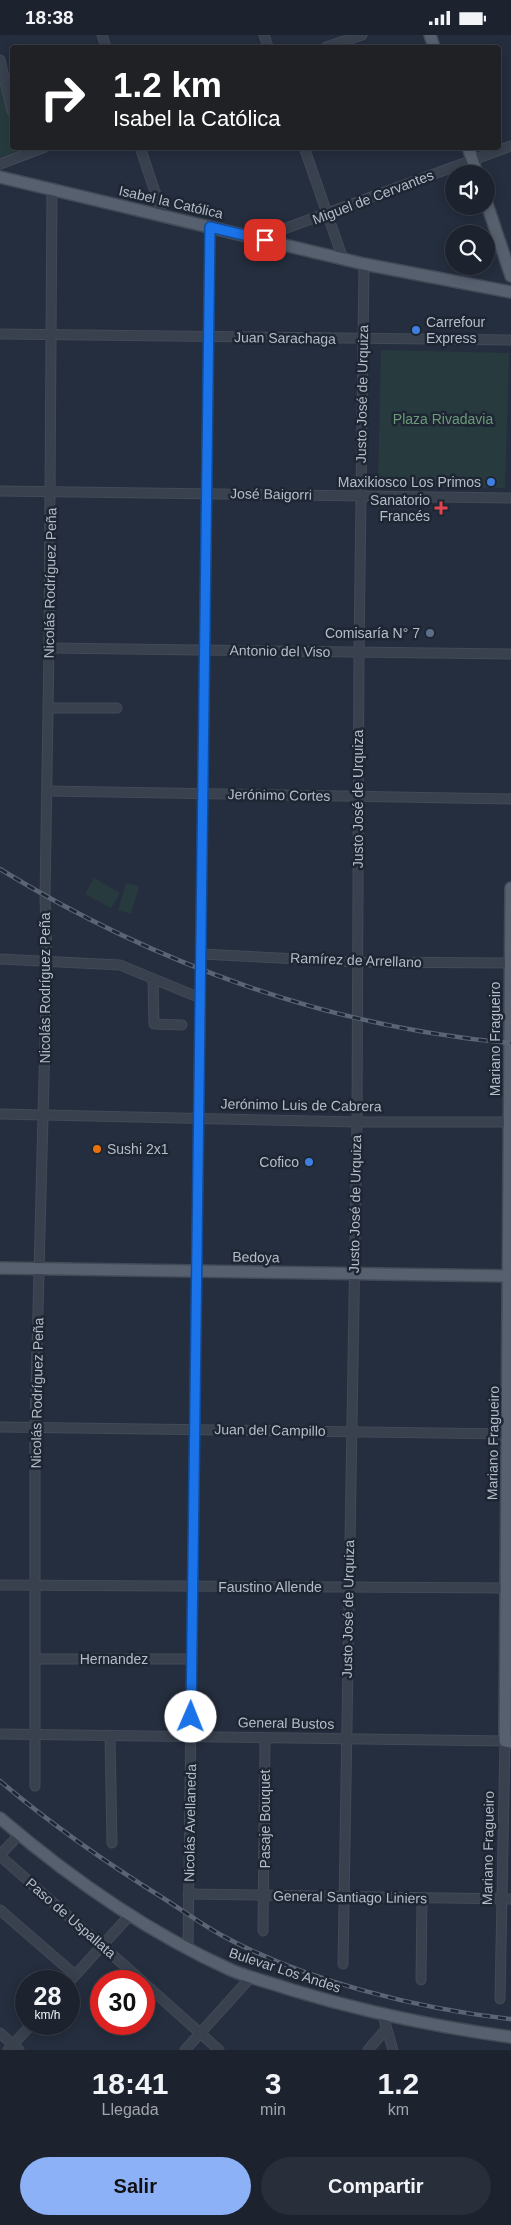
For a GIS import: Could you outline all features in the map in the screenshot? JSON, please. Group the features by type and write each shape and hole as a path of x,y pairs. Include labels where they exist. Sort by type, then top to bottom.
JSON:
{"main road":[{"path":"469,150 474,165"},
{"name":"Isabel la Católica","path":"0,177 364,264 511,292"},
{"path":"491,215 511,276"},
{"name":"Mariano Fragueiro","path":"508,1741 511,889"},
{"name":"Bedoya","path":"0,1268 510,1276"},
{"name":"Bulevar Los Andes","path":"0,1818 81,1883 130,1915 188,1949 251,1977 383,2016 511,2037"}],"street":[{"path":"332,45 362,35"},
{"path":"0,60 10,102"},
{"path":"141,150 163,216"},
{"path":"305,150 342,259"},
{"name":"Miguel de Cervantes","path":"265,240 281,231 499,150"},
{"path":"0,165 22,152"},
{"name":"Nicolás Rodríguez Peña","path":"35,1786 35,1427 47,961 45,897 51,492 52,189"},
{"name":"Nicolás Avellaneda","path":"188,1949 210,227"},
{"name":"Justo José de Urquiza","path":"343,1964 347,1588 352,1431 357,1122 359,652 364,264"},
{"name":"Juan Sarachaga","path":"0,334 511,340"},
{"name":"José Baigorri","path":"0,491 511,497"},
{"name":"Antonio del Viso","path":"49,648 511,654"},
{"path":"48,708 117,708"},
{"name":"Jerónimo Cortes","path":"47,791 511,799"},
{"name":"Ramírez de Arrellano","path":"201,954 357,962 511,963"},
{"path":"0,959 120,965 200,998"},
{"path":"153,979 154,1024 182,1025"},
{"name":"Jerónimo Luis de Cabrera","path":"0,1115 199,1117 357,1122 510,1122"},
{"name":"Juan del Campillo","path":"0,1427 510,1434"},
{"name":"Faustino Allende","path":"0,1585 508,1588"},
{"name":"Hernandez","path":"36,1659 192,1659"},
{"name":"General Bustos","path":"0,1734 508,1741"},
{"path":"110,1735 112,1843"},
{"name":"Pasaje Bouquet","path":"263,1931 265,1895 265,1738"},
{"name":"Mariano Fragueiro","path":"500,1999 506,1899 508,1741"},
{"path":"0,1856 20,1835"},
{"name":"Paso de Uspallata","path":"0,1856 129,1970"},
{"name":"General Santiago Liniers","path":"188,1894 506,1899"},
{"path":"421,1980 422,1898"},
{"path":"0,1910 63,1970"},
{"path":"80,1970 130,1915"},
{"path":"185,2050 251,1977"},
{"name":"Paso de Uspallata","path":"155,1993 219,2050"},
{"path":"383,2016 393,2050"},
{"path":"368,2050 386,2029"},
{"path":"0,2033 13,2048 23,2035"}],"green space":[{"path":"0,61 10,104 10,150 21,150 0,157"},
{"name":"Plaza Rivadavia","path":"381,350 509,353 505,488 378,485"},
{"path":"94,878 120,893 111,908 85,894"},
{"path":"126,883 139,886 131,914 118,910"}],"water":[{"path":"466,415 494,416 495,427 483,427 482,419 476,419 476,427 465,427"}],"railway":[{"path":"0,869 59,903 119,934 245,986 377,1023 444,1035 511,1043"},
{"path":"0,1781 59,1828 120,1871 214,1931 253,1951 324,1979 362,1990 438,2008 511,2019"}],"place":[{"name":"Carrefour Express","path":"416,330"},
{"name":"Maxikiosco Los Primos","path":"491,482"},
{"name":"Sanatorio Francés","path":"441,508"},
{"name":"Comisaría N° 7","path":"430,633"},
{"name":"Sushi 2x1","path":"97,1149"},
{"name":"Cofico","path":"309,1162"}],"route":[{"path":"191,1717 210,227 265,240"}]}
